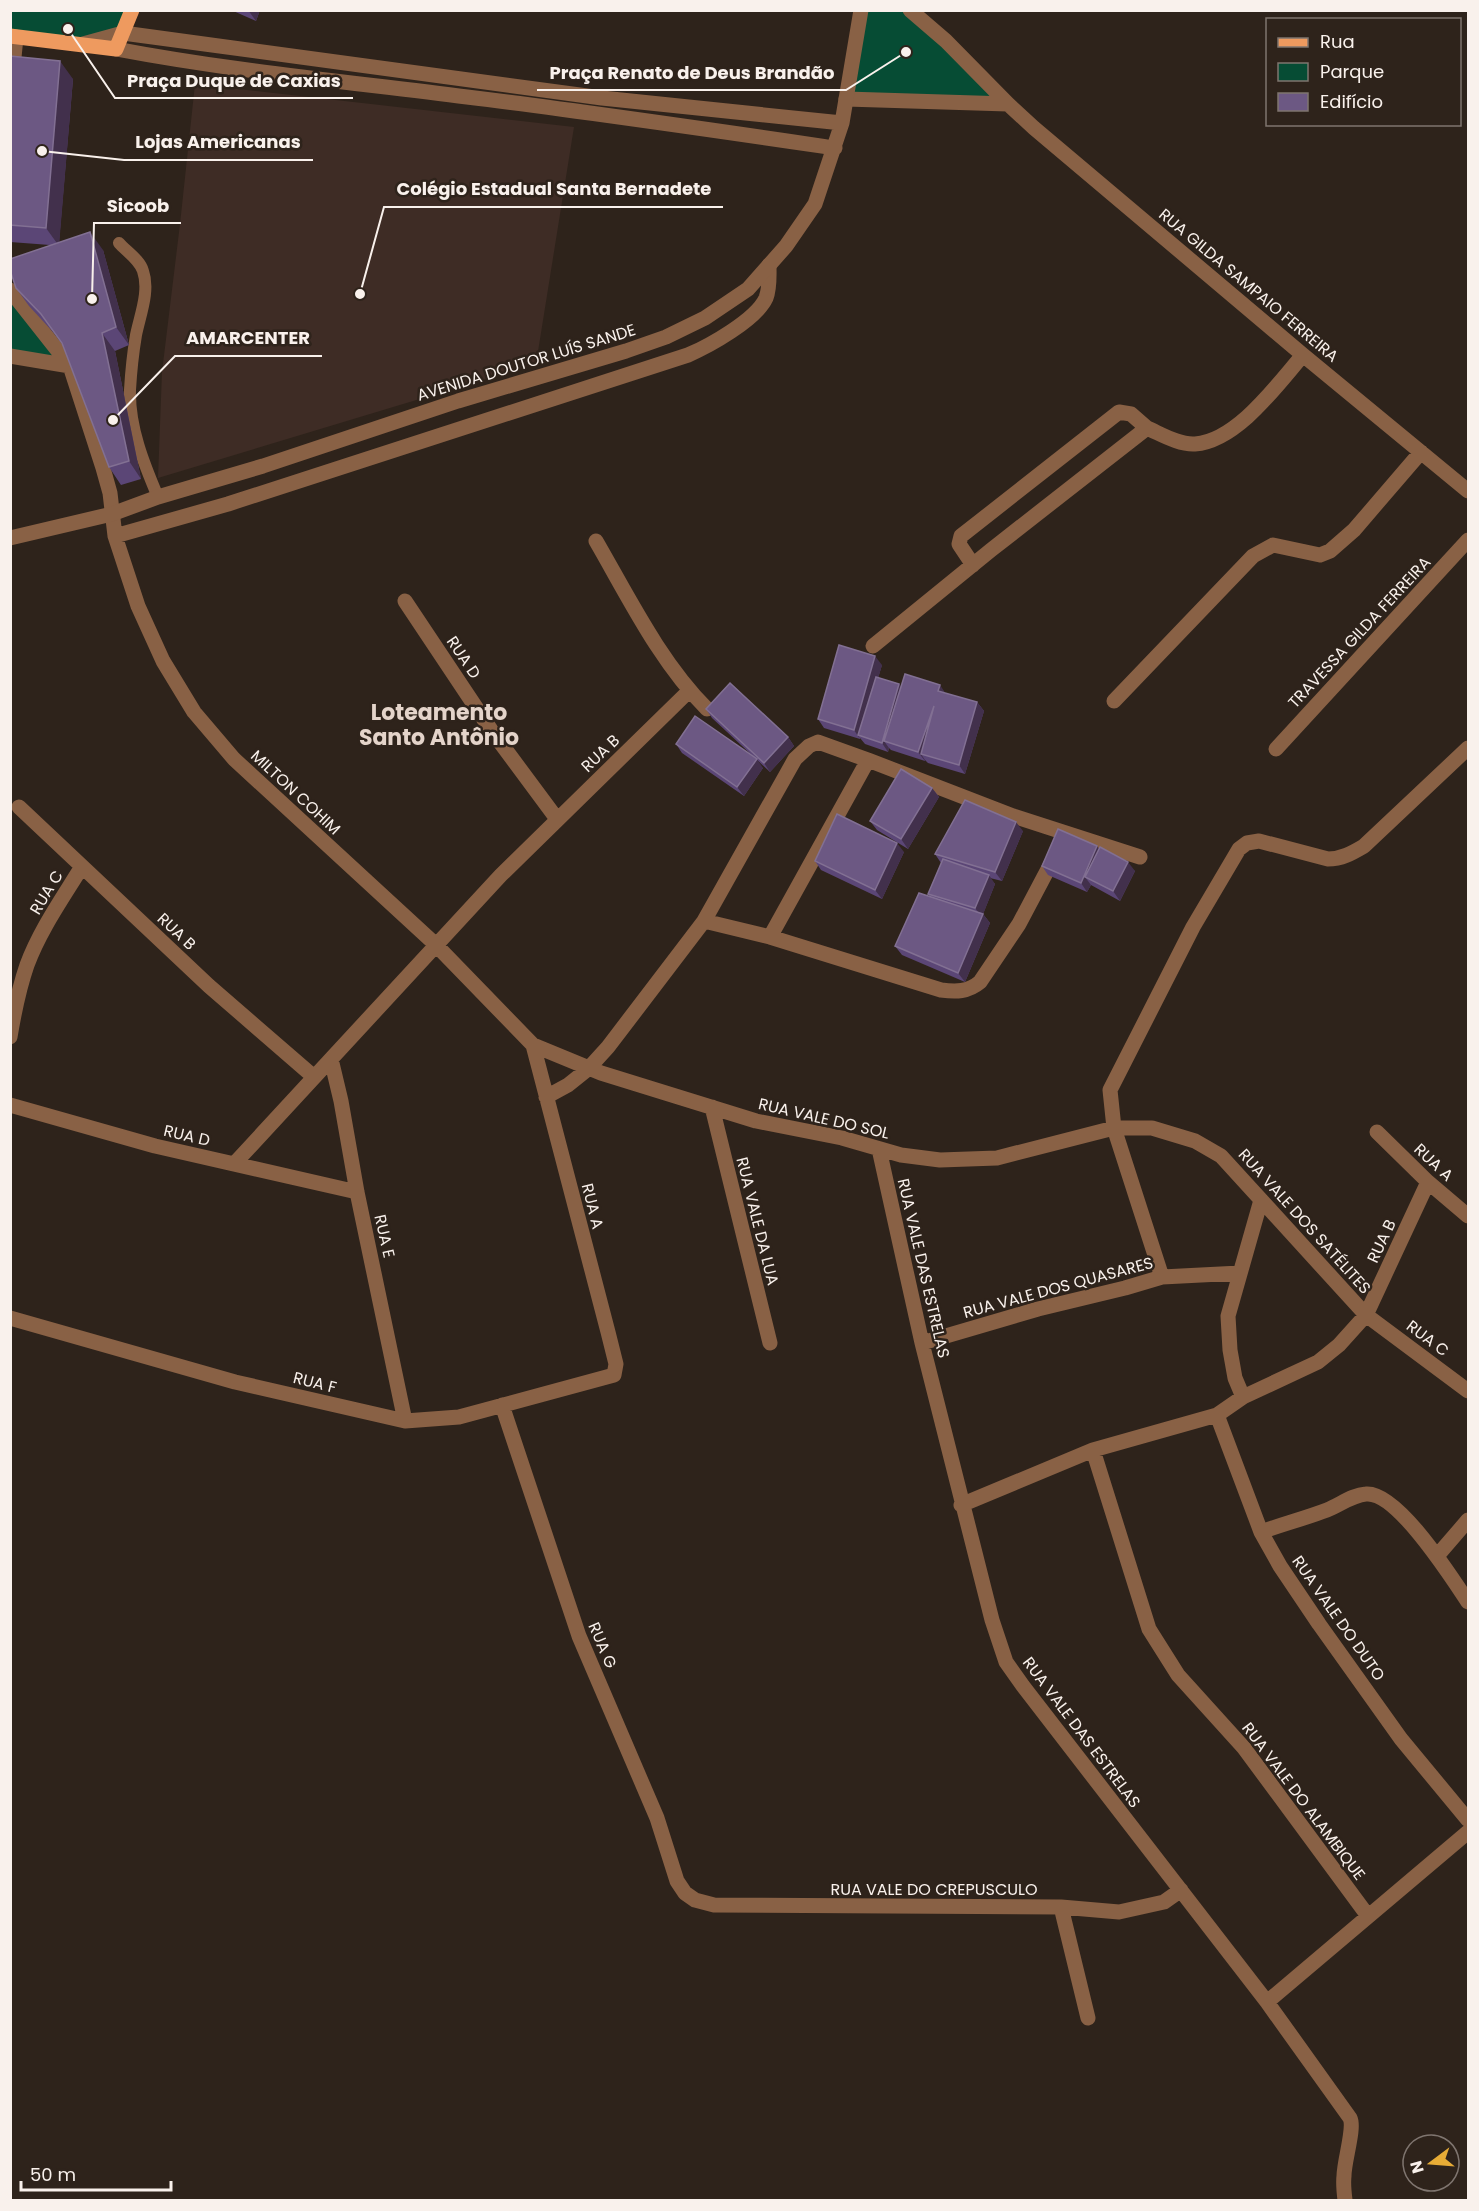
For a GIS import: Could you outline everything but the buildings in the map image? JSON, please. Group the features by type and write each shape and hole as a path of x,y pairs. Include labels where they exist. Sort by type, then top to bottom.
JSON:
{"main road":[{"path":"13,37 116,49 132,10"}],"street":[{"name":"AVENIDA DOUTOR LUÍS SANDE","path":"10,538 112,514 158,497 666,337 705,318 747,289 786,246 815,204 842,123 861,10"},
{"name":"RUA GILDA SAMPAIO FERREIRA","path":"910,10 946,41 1008,104 1303,355 1468,491"},
{"path":"83,44 123,33 539,89 842,123"},
{"path":"10,98 13,37"},
{"path":"215,64 217,47"},
{"path":"116,49 329,80 537,105 835,148"},
{"path":"329,80 333,62"},
{"path":"537,105 539,89"},
{"path":"846,99 1008,104"},
{"path":"754,136 758,115"},
{"path":"115,536 228,504 696,351 732,330 758,309 766,298 769,265"},
{"name":"MILTON COHIM","path":"10,290 70,366 104,468 110,492 115,536 138,606 163,661 194,712 234,759 435,944 533,1045"},
{"path":"973,565 959,544 961,536 1119,412 1131,414 1147,428 1178,441 1193,444 1213,441 1234,428 1266,397 1303,355"},
{"path":"10,356 70,366"},
{"path":"873,646 1147,428"},
{"path":"1114,701 1252,556 1273,545 1320,555 1330,551 1354,530 1421,452"},
{"name":"TRAVESSA GILDA FERREIRA","path":"1276,749 1468,540"},
{"path":"596,541 651,634 689,691 707,709"},
{"name":"RUA D","path":"405,601 491,730 557,819"},
{"name":"RUA B","path":"234,1164 435,944 557,819 689,691"},
{"path":"546,1097 568,1085 588,1069 614,1040 704,921 754,828 795,759 818,742 1013,816 1140,857"},
{"path":"1162,1277 1114,1128 1110,1090 1193,927 1239,849 1247,843 1259,841 1328,859 1338,859 1352,854 1364,846 1468,748"},
{"path":"770,937 868,760"},
{"name":"RUA B","path":"19,807 81,868 209,986 314,1077"},
{"path":"704,921 770,937 940,990 956,992 974,987 980,982 1019,924 1065,838 1064,833"},
{"name":"RUA C","path":"10,1037 27,965 47,923 81,868"},
{"name":"RUA VALE DO SOL","path":"533,1045 588,1069 756,1121 842,1138 879,1149 940,1160 998,1158 1114,1128"},
{"name":"RUA A","path":"533,1045 616,1364 614,1375"},
{"name":"RUA E","path":"331,1059 405,1420"},
{"name":"RUA D","path":"10,1105 155,1146 357,1192"},
{"name":"RUA VALE DA LUA","path":"712,1107 770,1343"},
{"name":"RUA VALE DOS SATÉLITES","path":"1114,1128 1152,1128 1196,1141 1221,1156 1366,1315"},
{"name":"RUA A","path":"1377,1132 1428,1182 1468,1216"},
{"name":"RUA VALE DAS ESTRELAS","path":"879,1149 961,1505 997,1640 1006,1662 1267,2002 1352,2122 1344,2176 1345,2200"},
{"name":"RUA B","path":"961,1505 1093,1450 1217,1415 1243,1397 1318,1362 1339,1345 1366,1315 1428,1182"},
{"path":"1243,1397 1235,1378 1228,1316 1261,1200"},
{"name":"RUA VALE DOS QUASARES","path":"922,1343 1038,1309 1162,1277 1240,1273"},
{"name":"RUA C","path":"1366,1315 1468,1390"},
{"name":"RUA F","path":"10,1318 235,1382 405,1420 459,1416 614,1375"},
{"name":"RUA G","path":"502,1405 579,1636 630,1752 657,1818 674,1873 685,1893"},
{"name":"RUA VALE DO DUTO","path":"1217,1415 1261,1532 1280,1566 1401,1738 1468,1820"},
{"name":"RUA VALE DO ALAMBIQUE","path":"1093,1450 1149,1629 1178,1675 1244,1748 1368,1916"},
{"path":"1261,1532 1368,1494 1390,1504 1412,1525 1437,1556 1468,1602"},
{"path":"1437,1556 1468,1520"},
{"path":"1267,2002 1468,1832"},
{"name":"RUA VALE DO CREPUSCULO","path":"685,1893 695,1900 714,1905 1061,1907 1119,1912 1164,1902 1181,1890"},
{"path":"1061,1907 1088,2018"}],"lane":[{"path":"119,243 141,266 145,283 130,392 141,456 158,497"}],"shaded area":[{"path":"195,84 574,127 536,364 158,478 162,372"}],"green space":[{"path":"909,10 1008,104 852,99 863,11"},
{"path":"11,11 132,11 123,33 83,44 11,36"},
{"path":"10,291 69,366 11,355"}],"place":[{"name":"Praça Duque de Caxias","path":"68,29"},
{"name":"Praça Renato de Deus Brandão","path":"906,52"},
{"name":"Lojas Americanas","path":"42,151"},
{"name":"Colégio Estadual Santa Bernadete","path":"360,294"},
{"name":"Sicoob","path":"92,299"},
{"name":"AMARCENTER","path":"113,420"}],"district":[{"name":"Loteamento Santo Antônio","path":"439,724"}]}
